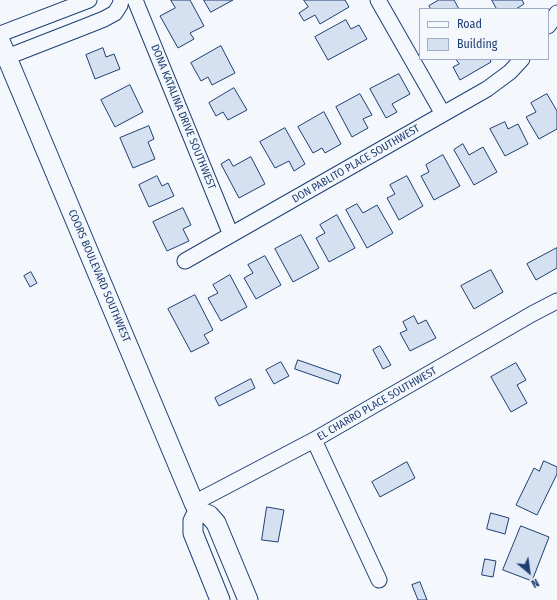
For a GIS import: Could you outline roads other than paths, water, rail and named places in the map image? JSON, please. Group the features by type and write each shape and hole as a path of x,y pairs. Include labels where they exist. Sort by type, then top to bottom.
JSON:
{"main road":[{"name":"COORS BOULEVARD SOUTHWEST","path":"3,49 196,507"},
{"path":"220,600 193,533 193,521 196,507 209,515 216,523 248,600"}],"street":[{"path":"0,34 89,0"},
{"path":"3,49 84,27 104,19 115,13 121,0"},
{"name":"DONA KATALINA DRIVE SOUTHWEST","path":"135,0 231,235"},
{"path":"378,0 443,114"},
{"path":"549,25 557,13"},
{"name":"DON PABLITO PLACE SOUTHWEST","path":"185,261 487,89 510,72 521,60"},
{"name":"EL CHARRO PLACE SOUTHWEST","path":"196,507 557,301"},
{"path":"314,440 379,580"}]}
